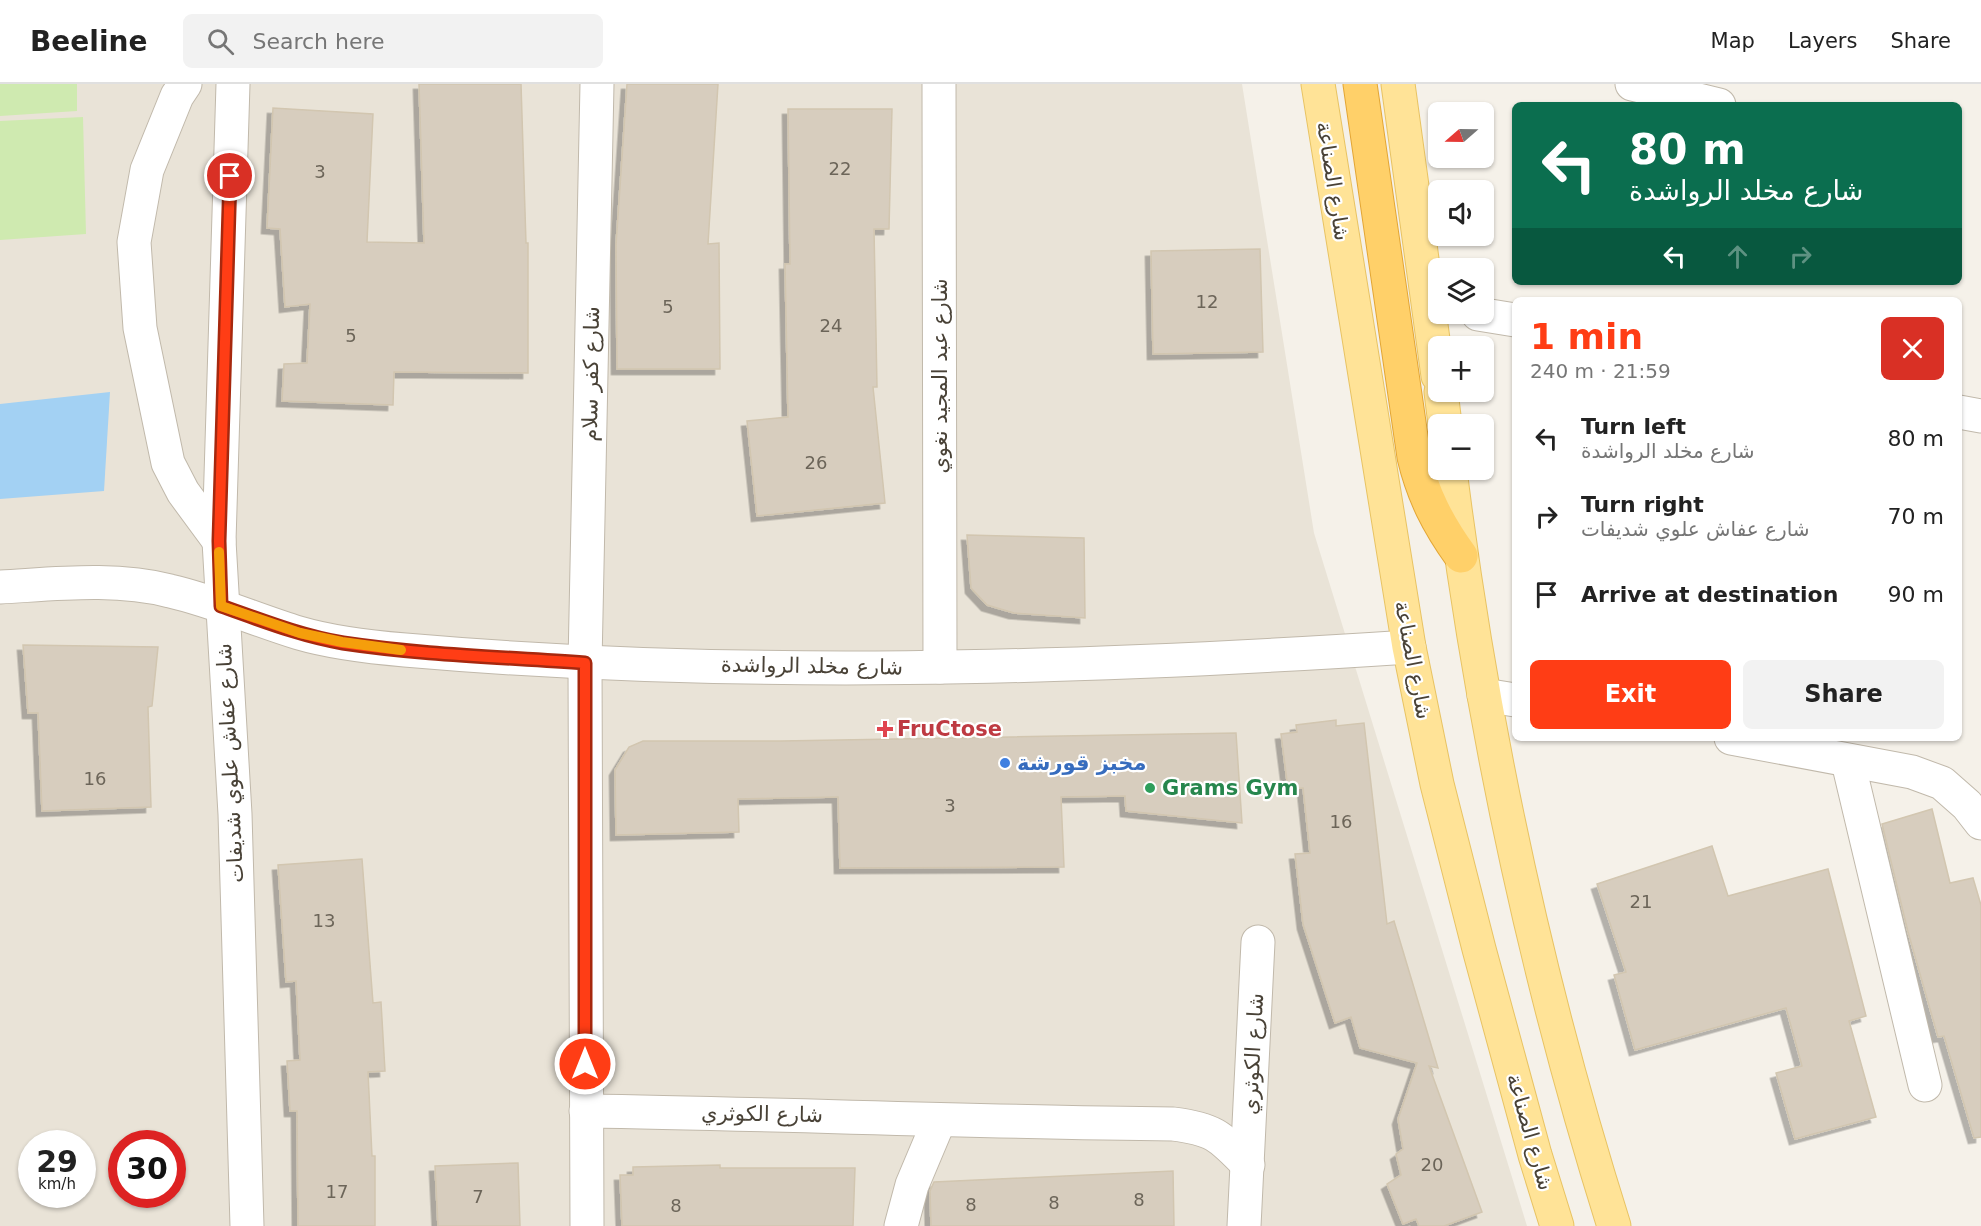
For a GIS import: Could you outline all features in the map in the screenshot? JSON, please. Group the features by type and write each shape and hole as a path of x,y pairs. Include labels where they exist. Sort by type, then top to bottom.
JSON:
{"highway":[{"path":"1360,84 1414,457 1422,489 1431,510 1461,556"}],"main road":[{"name":"شارع الصناعة","path":"1318,84 1409,647 1437,784 1479,949 1535,1155 1557,1226"},
{"path":"1398,84 1428,273"},
{"path":"1451,480 1461,556 1499,697 1534,942 1614,1226"}],"street":[{"path":"185,84 177,96 147,170 134,242 140,328 168,463 183,492 219,541"},
{"name":"شارع عفاش علوي شديفات","path":"233,84 219,541 221,606 235,814 247,1226"},
{"name":"شارع كفر سلام","path":"587,1226 585,663 597,84"},
{"name":"شارع عبد المجيد نغوي","path":"939,84 940,667"},
{"path":"1632,84 1707,102"},
{"path":"1494,317 1512,320"},
{"path":"1962,413 1981,416"},
{"name":"شارع مخلد الرواشدة","path":"0,587 126,583 169,590 300,633 342,642 403,650 585,663 940,667 1198,661 1409,647"},
{"path":"1746,741 1848,762 1912,772 1941,783 1967,805 1981,823"},
{"path":"1848,762 1925,1085"},
{"name":"شارع الكوثري","path":"1244,1226 1258,942"},
{"name":"شارع الكوثري","path":"586,1111 878,1117 939,1121 1173,1124 1205,1128 1225,1141 1248,1165"},
{"path":"901,1226 912,1185 939,1121"}],"shaded area":[{"path":"0,84 1242,84 1314,533 1527,1226 0,1226"}],"green space":[{"path":"0,84 77,84 77,111 0,116"},
{"path":"83,117 86,234 0,240 0,121"}],"water":[{"path":"110,392 104,491 0,499 0,404"}],"building":[{"path":"419,84 521,84 526,243 528,243 528,373 394,372 393,405 282,401 284,364 307,363 310,304 285,307 280,229 267,228 273,108 373,114 367,242 424,243"},
{"path":"627,84 718,84 708,244 719,243 720,369 617,369 616,245"},
{"path":"788,109 892,109 889,229 874,229 877,387 873,387 885,503 757,516 747,421 788,417 785,264 790,264"},
{"path":"1260,249 1263,352 1153,354 1151,251"},
{"path":"967,535 1084,538 1085,618 1014,613 987,605 971,588"},
{"path":"23,645 158,647 152,706 148,707 151,807 42,811 38,713 28,713"},
{"path":"1336,720 1336,726 1364,723 1387,924 1394,921 1438,1068 1429,1066 1482,1212 1444,1226 1419,1226 1416,1219 1403,1224 1387,1184 1401,1175 1396,1154 1403,1149 1398,1119 1417,1063 1360,1048 1351,1017 1335,1023 1303,924 1295,854 1310,853 1303,788 1288,789 1281,734 1297,732 1296,725"},
{"path":"1236,733 1242,823 1126,811 1125,796 1061,797 1064,867 840,868 838,797 738,799 739,832 616,835 615,770 629,747 643,741 781,741"},
{"path":"1932,809 1950,883 1973,878 1981,905 1981,1137 1974,1138 1944,1036 1938,1037 1908,932 1882,824"},
{"path":"1712,846 1728,896 1828,869 1866,1016 1849,1021 1876,1117 1795,1139 1776,1073 1802,1066 1786,1008 1635,1050 1614,975 1626,972 1597,884"},
{"path":"362,859 373,1003 381,1002 385,1071 368,1072 372,1156 375,1156 375,1226 298,1226 297,1111 290,1111 287,1061 300,1060 296,981 286,982 278,865"},
{"path":"518,1163 520,1226 438,1226 435,1166"},
{"path":"720,1165 720,1168 855,1168 853,1226 622,1226 620,1175 633,1175 633,1167"},
{"path":"1173,1171 1174,1226 931,1226 930,1191 934,1182"}],"slow traffic":[{"path":"219,552 221,606 300,633 342,642 401,650"}],"place":[{"name":"FruCtose","path":"885,729"},
{"name":"مخبز قورشة","path":"1005,763"},
{"name":"Grams Gym","path":"1150,788"}],"route":[{"path":"230,176 219,541 221,606 300,633 342,642 403,650 585,663 585,1064"}]}
